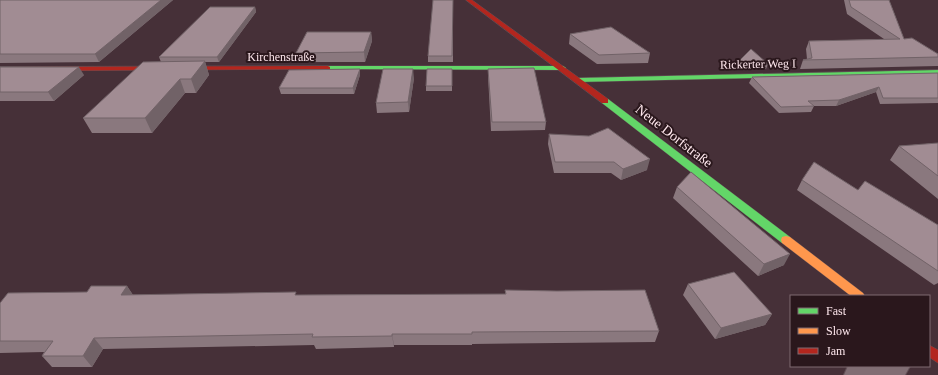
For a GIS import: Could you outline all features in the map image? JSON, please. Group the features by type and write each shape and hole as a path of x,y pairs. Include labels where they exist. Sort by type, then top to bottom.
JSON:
{"street":[{"name":"Neue Dorfstraße","path":"469,0 563,68 858,295"},
{"name":"Kirchenstraße","path":"0,69 563,68"},
{"name":"Rickerter Weg I","path":"578,80 938,72"},
{"path":"860,375 890,367"}],"building":[{"path":"0,0 161,0 95,54 0,54"},
{"path":"433,0 453,0 452,56 428,56"},
{"path":"849,0 889,0 904,39 912,38 938,54 938,57 803,60 812,58 809,41 900,39 851,7"},
{"path":"210,7 255,7 217,57 159,57"},
{"path":"611,27 650,53 599,55 570,34"},
{"path":"307,32 371,32 364,52 296,53"},
{"path":"751,49 768,64 739,65 737,63"},
{"path":"205,61 191,79 180,79 145,118 83,118 143,62"},
{"path":"0,67 79,67 48,92 0,92"},
{"path":"534,68 546,122 492,122 488,69"},
{"path":"360,69 353,88 279,88 289,70"},
{"path":"383,69 413,69 408,102 376,103"},
{"path":"427,69 452,69 452,86 426,86"},
{"path":"938,73 938,98 883,98 879,87 839,100 808,101 814,106 781,107 752,77"},
{"path":"608,128 650,159 623,169 614,162 555,162 549,134 589,136"},
{"path":"938,143 938,176 899,146"},
{"path":"814,162 858,190 865,181 938,225 938,271 802,180"},
{"path":"691,172 790,254 764,264 677,187"},
{"path":"734,272 772,314 721,328 688,284"},
{"path":"91,286 127,286 121,295 296,292 295,295 506,294 505,290 645,290 659,331 472,332 472,334 392,334 392,336 312,337 313,334 94,338 83,356 42,356 53,341 0,341 0,303 8,293 87,292"}],"traffic: fast":[{"path":"328,68 563,68"},
{"path":"578,80 938,72"},
{"path":"605,101 786,240"}],"traffic: slow":[{"path":"786,240 858,295"}],"traffic: jam":[{"path":"469,0 605,101"},
{"path":"0,69 328,68"},
{"path":"930,351 938,357"}]}
